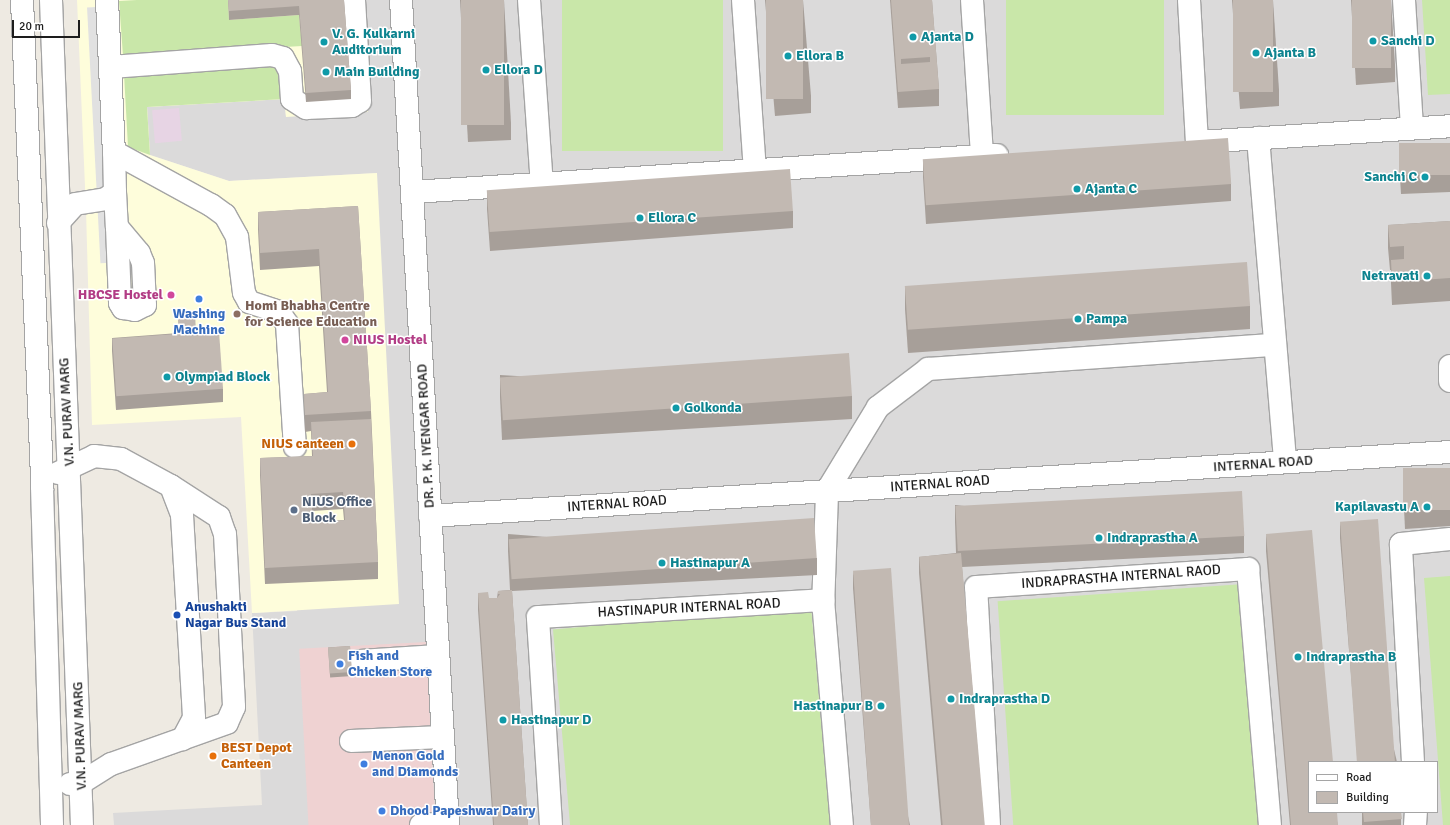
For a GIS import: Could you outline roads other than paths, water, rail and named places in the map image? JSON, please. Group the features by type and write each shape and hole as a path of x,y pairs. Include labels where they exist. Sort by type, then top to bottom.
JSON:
{"street":[{"name":"V.N. PURAV MARG","path":"22,0 42,487 52,825"},
{"name":"V.N. PURAV MARG","path":"51,0 58,223 70,466 82,825"},
{"path":"107,0 117,227"},
{"path":"111,66 272,55 283,58 290,71 292,99 306,108 352,106 360,101 354,0"},
{"name":"DR. P. K. IYENGAR ROAD","path":"401,0 447,824"},
{"path":"529,0 542,184"},
{"path":"743,0 755,170"},
{"path":"972,0 982,156"},
{"path":"1189,0 1198,142"},
{"path":"1404,0 1412,128"},
{"path":"1174,144 1450,126"},
{"path":"1258,138 1274,345 1285,462"},
{"path":"114,152 211,205 225,215 237,237 244,293 250,302 279,312 287,324 295,447"},
{"path":"412,192 1014,154"},
{"path":"58,223 75,204 106,199 115,192"},
{"path":"842,825 823,608 827,491 878,407 928,369 1274,345"},
{"path":"1450,366 1450,381"},
{"name":"INTERNAL ROAD","path":"430,516 1450,452"},
{"path":"42,487 50,478 70,466 94,456 121,459 171,486 219,516 225,534 234,707 227,723 111,764 81,783 51,786"},
{"path":"171,486 182,515 194,718 183,739"},
{"path":"1413,761 1401,544 1450,539"},
{"name":"INDRAPRASTHA INTERNAL RAOD","path":"989,825 976,587 1248,569 1270,825"},
{"name":"HASTINAPUR INTERNAL ROAD","path":"550,825 538,617 823,600 823,608"},
{"path":"360,660 438,656"},
{"path":"351,741 442,736"},
{"path":"1415,825 1416,813"},
{"path":"421,825 447,824"}],"place":[{"name":"Ajanta D","path":"913,37"},
{"name":"Sanchi D","path":"1373,41"},
{"name":"V. G. Kulkarni Auditorium","path":"324,42"},
{"name":"Ajanta B","path":"1256,53"},
{"name":"Ellora B","path":"788,56"},
{"name":"Ellora D","path":"486,70"},
{"name":"Main Building","path":"326,72"},
{"name":"Sanchi C","path":"1425,177"},
{"name":"Ajanta C","path":"1077,189"},
{"name":"Ellora C","path":"640,218"},
{"name":"Netravati","path":"1427,276"},
{"name":"HBCSE Hostel","path":"171,295"},
{"name":"Washing Machine","path":"199,299"},
{"name":"Homi Bhabha Centre for Science Education","path":"237,314"},
{"name":"Pampa","path":"1078,319"},
{"name":"NIUS Hostel","path":"345,340"},
{"name":"Olympiad Block","path":"167,377"},
{"name":"Golkonda","path":"676,408"},
{"name":"NIUS canteen","path":"352,444"},
{"name":"Kapilavastu A","path":"1427,507"},
{"name":"NIUS Office Block","path":"294,510"},
{"name":"Indraprastha A","path":"1099,538"},
{"name":"Hastinapur A","path":"662,563"},
{"name":"Anushakti Nagar Bus Stand","path":"177,615"},
{"name":"Indraprastha B","path":"1298,657"},
{"name":"Fish and Chicken Store","path":"340,664"},
{"name":"Indraprastha D","path":"951,699"},
{"name":"Hastinapur B","path":"881,706"},
{"name":"Hastinapur D","path":"503,720"},
{"name":"BEST Depot Canteen","path":"213,756"},
{"name":"Menon Gold and Diamonds","path":"364,764"},
{"name":"Dhood Papeshwar Dairy","path":"382,811"}]}
